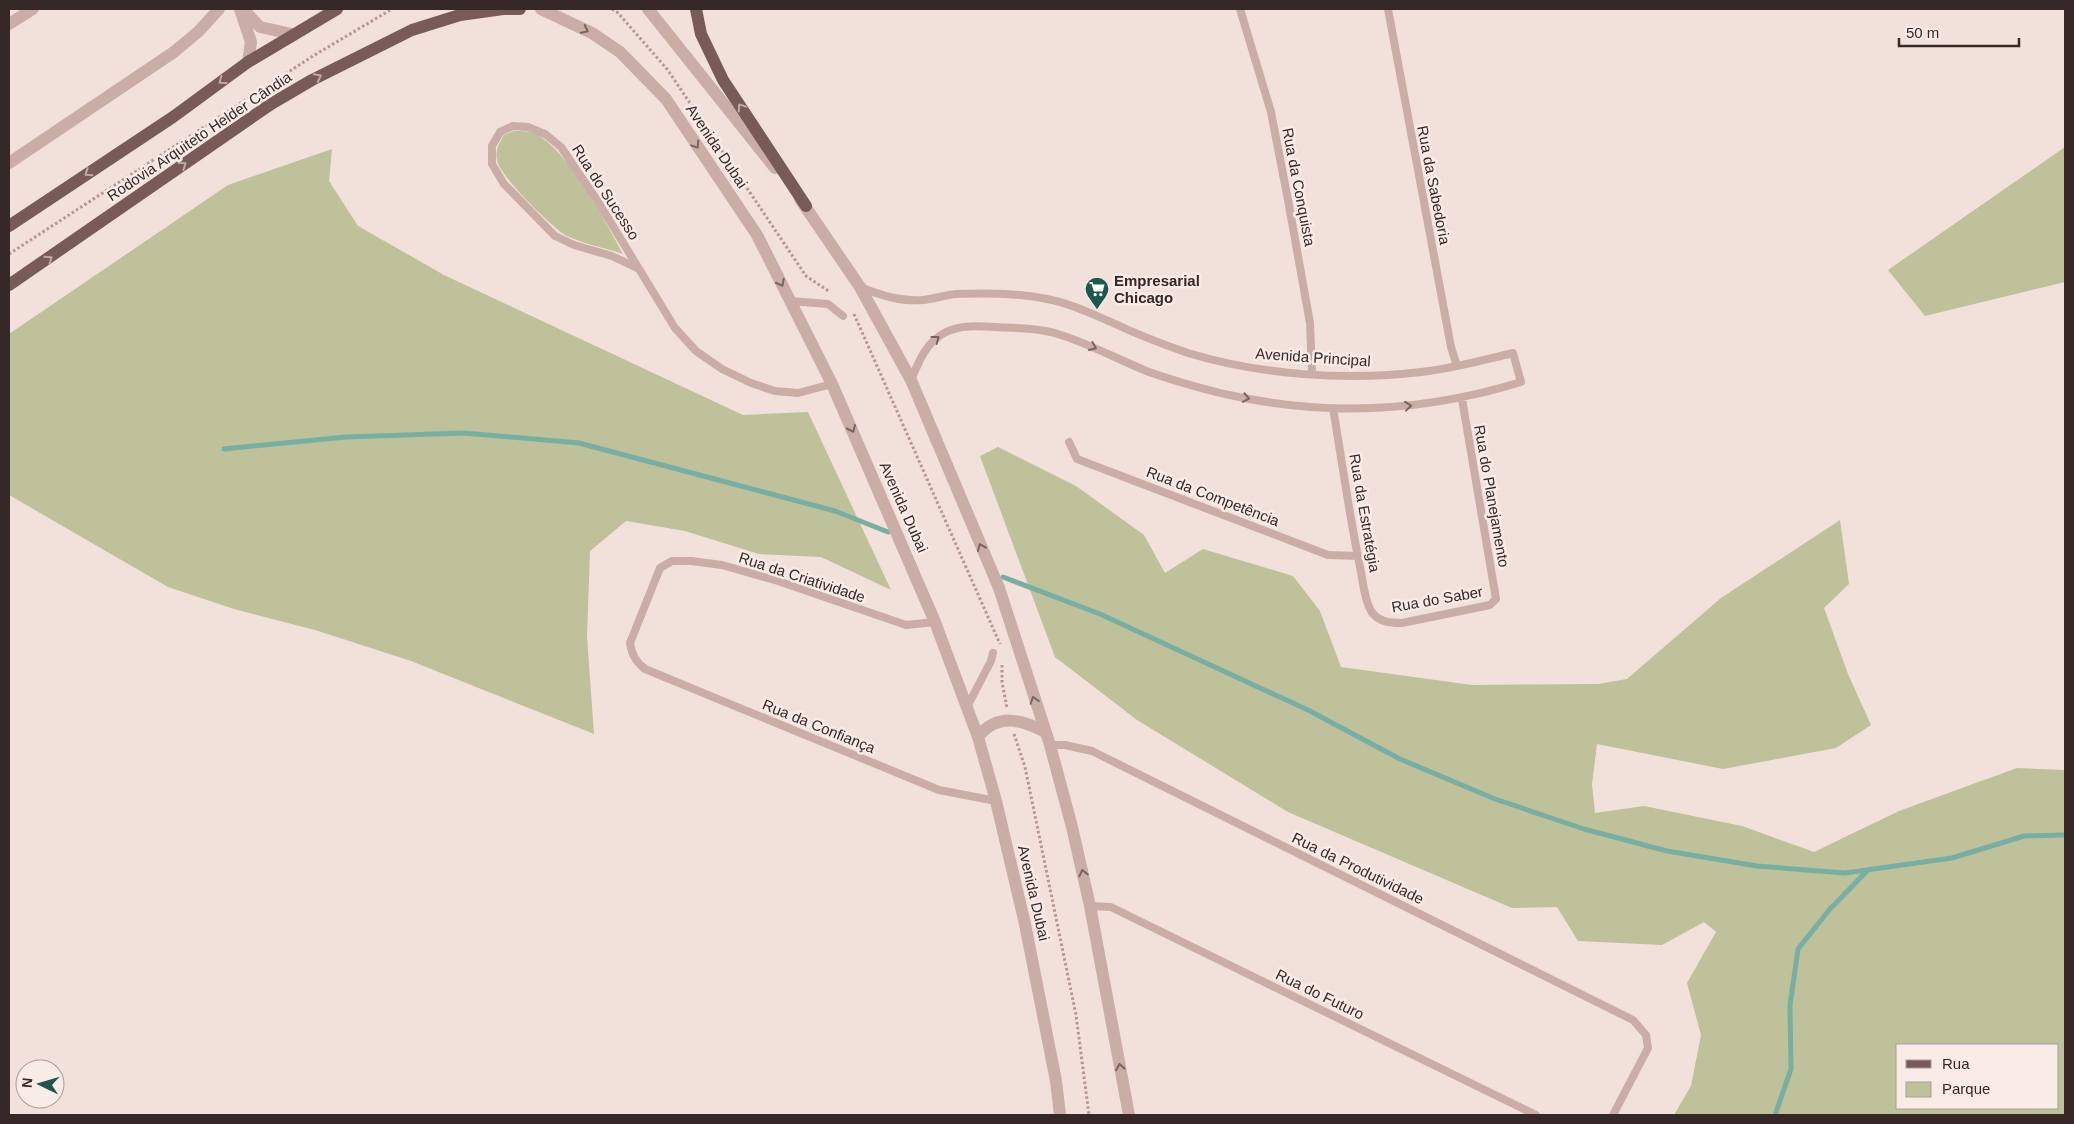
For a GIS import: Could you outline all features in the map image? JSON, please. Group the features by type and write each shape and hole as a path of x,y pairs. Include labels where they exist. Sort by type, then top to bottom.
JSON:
{"main road":[{"name":"Rodovia Arquiteto Helder Cândia","path":"9,226 173,116 248,62 292,34 337,9"},
{"name":"Rodovia Arquiteto Helder Cândia","path":"9,286 271,104 312,80 412,30 460,15 503,9 520,9"},
{"path":"696,9 702,34 723,80 806,206"}],"street":[{"path":"9,24 33,9"},
{"path":"9,163 174,52 199,31 219,9"},
{"path":"241,9 260,27 292,34"},
{"path":"241,9 251,42 248,62"},
{"name":"Avenida Dubai","path":"541,9 592,33 620,52 666,99 756,235 832,384 935,622 978,737 996,801 1025,924 1056,1081 1060,1115"},
{"name":"Avenida Dubai","path":"648,9 806,206 860,286 911,380 999,588 1050,745 1072,827 1090,906 1129,1115"},
{"path":"978,737 985,728 1003,721 1027,723 1045,732"}],"lane":[{"name":"Rua da Conquista","path":"1240,9 1271,112 1310,323 1312,374"},
{"name":"Rua da Sabedoria","path":"1388,9 1450,347 1457,366"},
{"name":"Rua do Sucesso","path":"639,270 612,256 574,245 555,236 504,184 492,164 492,146 500,132 513,126 528,127 545,134 561,146 597,200 675,328 696,351 751,384 775,391 798,393 832,384"},
{"name":"Avenida Principal","path":"860,286 879,294 905,300 922,300 954,294 990,294 1046,299 1061,302 1132,332 1189,353 1236,364 1312,374 1343,376 1421,372 1513,353 1521,382 1462,399 1380,409 1333,408 1257,400 1191,386 1147,371 1057,334 1020,328 984,326 962,327 946,332 930,344 911,380"},
{"path":"790,301 828,304 843,316"},
{"name":"Rua do Planejamento","path":"1462,399 1496,598"},
{"name":"Rua da Estratégia","path":"1333,408 1358,556 1368,602 1372,612 1380,620"},
{"name":"Rua da Competência","path":"1069,442 1077,460 1328,555 1358,556"},
{"name":"Rua da Criatividade","path":"637,662 630,643 660,568 672,561 691,561 722,566 778,580 906,625 935,622"},
{"name":"Rua do Saber","path":"1380,620 1390,623 1402,623 1490,605 1496,598"},
{"path":"967,707 993,654"},
{"name":"Rua da Confiança","path":"637,662 645,669 939,790 996,801"},
{"name":"Rua da Produtividade","path":"1050,745 1065,745 1092,751 1633,1020 1646,1035 1648,1048 1613,1115"},
{"name":"Rua do Futuro","path":"1090,906 1111,907 1536,1115"}],"path":[{"path":"9,254 313,56 392,9"}],"green space":[{"path":"514,131 534,133 547,141 559,154 585,187 623,254 567,236 550,223 516,189 497,160 498,147 504,135"},
{"path":"2065,147 2065,282 1925,316 1888,270"},
{"path":"332,149 329,181 358,226 444,275 743,415 808,412 891,590 821,557 759,554 685,531 626,521 590,551 587,637 594,734 411,661 315,630 234,609 168,587 9,495 9,334 228,185"},
{"path":"998,447 1076,486 1144,535 1165,573 1203,549 1293,576 1320,611 1341,667 1472,685 1598,684 1627,679 1721,598 1840,520 1849,584 1824,608 1848,674 1871,725 1836,748 1723,769 1597,744 1592,784 1595,813 1644,806 1742,826 1814,852 1899,811 2017,768 2065,770 2065,1115 1674,1115 1691,1086 1701,1035 1687,983 1716,932 1704,922 1662,945 1578,941 1557,907 1512,908 1288,812 1137,720 1055,657 980,456"}],"waterway":[{"path":"224,449 346,437 464,433 579,443 835,511 888,532"},
{"path":"1003,577 1100,614 1308,710 1400,759 1495,799 1584,829 1667,851 1757,866 1845,873 1952,858 2024,836 2065,835"},
{"path":"1775,1115 1791,1069 1790,1005 1798,949 1830,909 1867,871"}],"place":[{"name":"Empresarial Chicago","path":"1097,310"}]}
